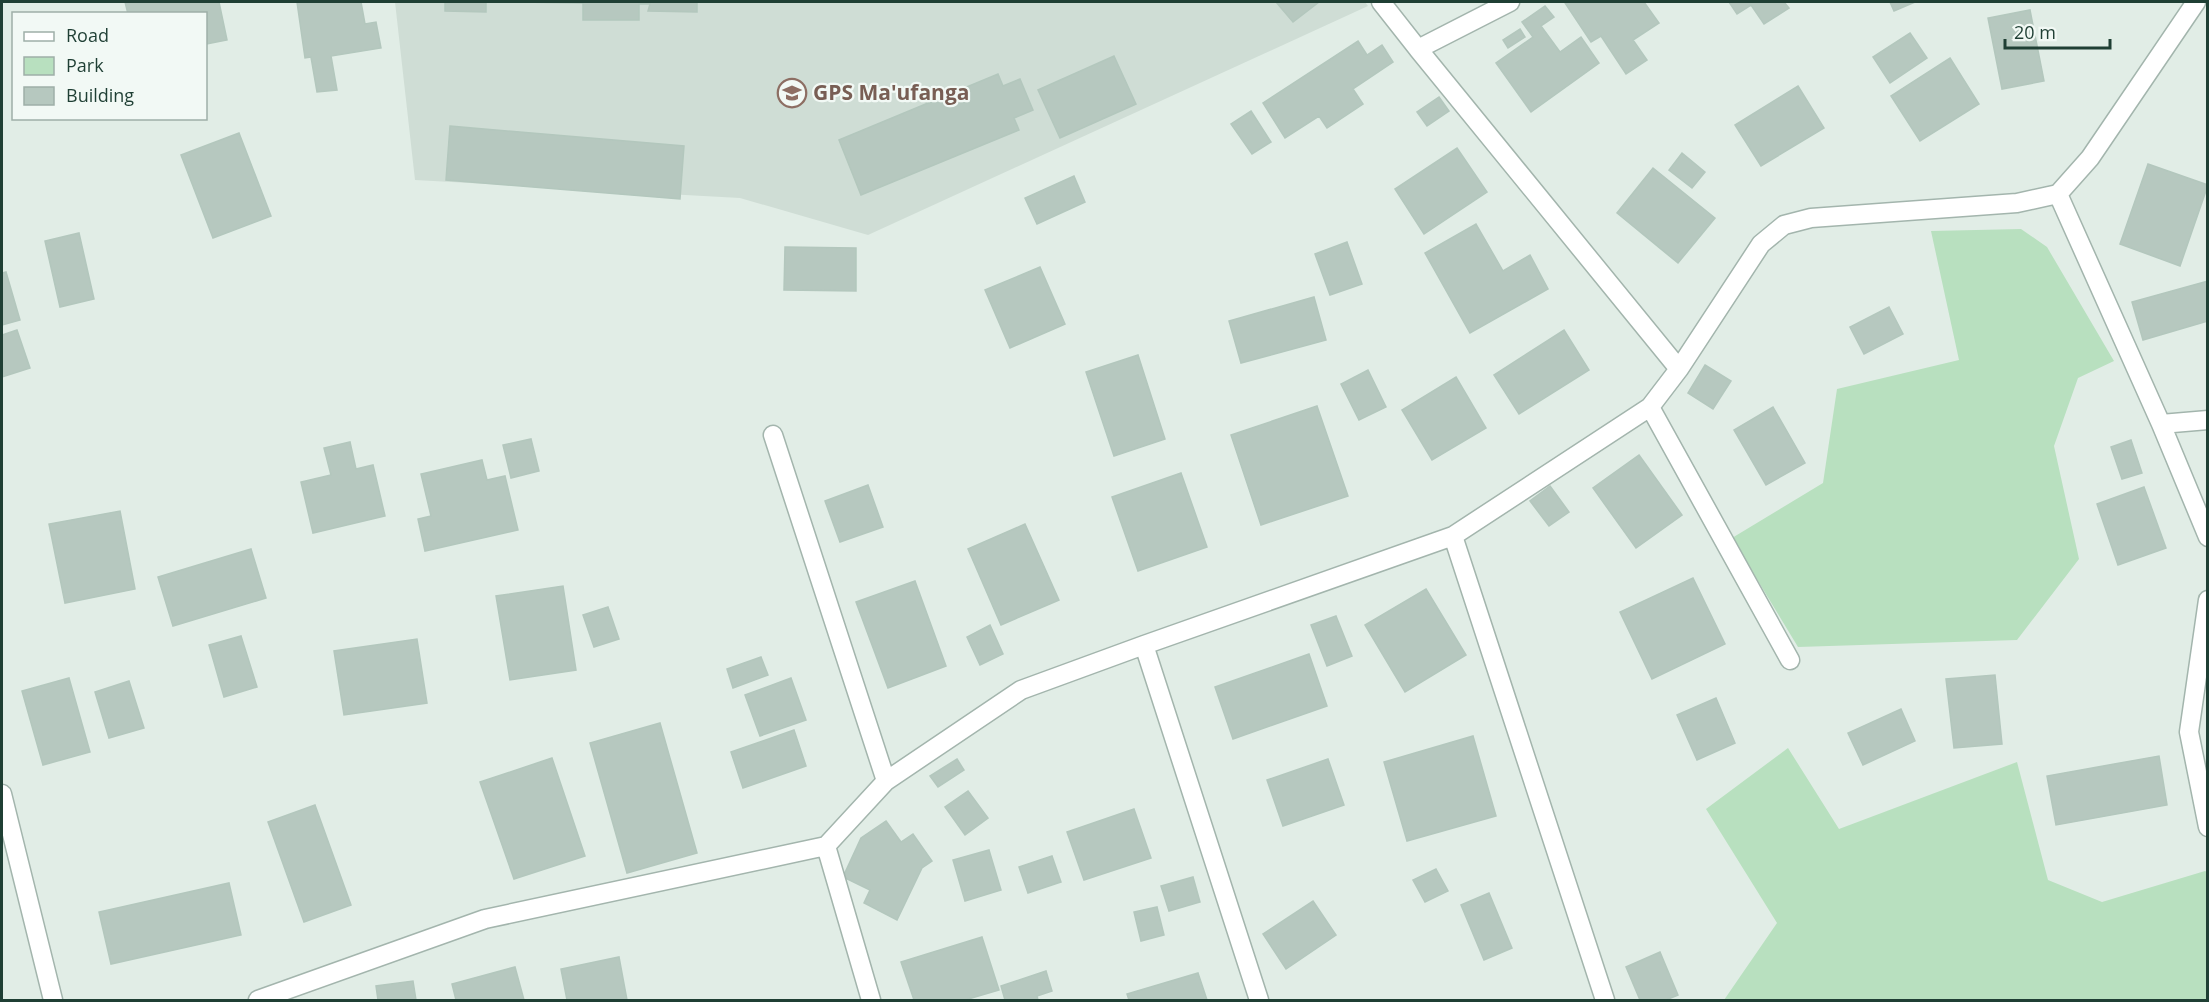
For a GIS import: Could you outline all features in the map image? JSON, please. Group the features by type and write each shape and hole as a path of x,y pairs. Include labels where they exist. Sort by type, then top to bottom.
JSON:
{"street":[{"path":"1381,2 1679,369"},
{"path":"1418,49 1510,2"},
{"path":"258,1000 485,919 826,846 886,780 1021,690 1454,536 1650,407 1679,369 1761,244 1784,225 1811,218 2018,203 2058,194 2090,158 2196,2"},
{"path":"2058,194 2161,424 2208,537"},
{"path":"1650,407 1790,660"},
{"path":"2161,424 2208,420"},
{"path":"773,435 886,780"},
{"path":"1454,536 1605,1000"},
{"path":"2208,600 2189,732 2208,827"},
{"path":"1144,645 1259,1000"},
{"path":"2,794 53,1000"},
{"path":"826,846 871,1000"}],"shaded area":[{"name":"GPS Ma'ufanga","path":"395,2 1365,2 1368,6 868,235 740,198 415,180"}],"green space":[{"path":"2021,229 2047,247 2114,361 2078,378 2054,446 2079,559 2017,640 1798,647 1732,538 1823,483 1837,389 1959,360 1931,231"},
{"path":"1788,748 1839,829 2017,762 2048,880 2102,902 2207,872 2207,1000 1724,1000 1777,923 1706,809"}],"building":[{"path":"125,2 219,2 227,40 207,44 207,12 128,12"},
{"path":"297,2 361,2 365,24 376,22 381,48 331,56 337,90 317,92 311,57 305,58"},
{"path":"445,2 486,2 486,12 445,11"},
{"path":"518,2 697,2 697,12 648,11 650,4 639,4 639,20 583,20 583,3"},
{"path":"1276,2 1319,2 1293,22"},
{"path":"1644,2 1659,23 1633,40 1647,60 1626,74 1601,36 1591,42 1565,3"},
{"path":"1729,2 1784,2 1789,8 1764,24 1751,5 1737,14"},
{"path":"1890,2 1915,2 1894,11"},
{"path":"1545,6 1554,17 1541,26 1560,52 1581,37 1599,63 1531,112 1496,63 1533,37 1522,22"},
{"path":"2030,10 2044,81 2002,89 1988,18"},
{"path":"1520,29 1525,37 1508,48 1503,40"},
{"path":"1910,33 1927,58 1890,83 1873,57"},
{"path":"1358,41 1367,55 1382,45 1393,62 1353,89 1363,104 1327,128 1319,116 1285,138 1263,103"},
{"path":"1114,56 1136,104 1060,138 1038,90"},
{"path":"1950,58 1979,104 1920,141 1891,96"},
{"path":"998,74 1003,86 1020,79 1033,110 1014,118 1019,130 861,195 839,140"},
{"path":"1798,86 1824,128 1761,166 1735,125"},
{"path":"1439,97 1449,111 1427,126 1417,112"},
{"path":"1251,111 1271,142 1252,154 1231,124"},
{"path":"450,126 684,146 680,199 446,180"},
{"path":"239,133 271,216 213,238 181,155"},
{"path":"1457,148 1487,192 1424,234 1395,189"},
{"path":"1682,153 1705,172 1692,188 1669,170"},
{"path":"2148,164 2208,185 2180,266 2120,244"},
{"path":"1653,168 1715,218 1678,263 1617,213"},
{"path":"1074,176 1085,202 1037,224 1025,198"},
{"path":"1476,224 1503,271 1530,255 1548,289 1470,333 1425,253"},
{"path":"79,233 94,299 60,307 45,241"},
{"path":"1347,242 1362,284 1330,295 1315,254"},
{"path":"785,247 856,248 856,291 784,290"},
{"path":"1040,267 1065,324 1010,348 985,290"},
{"path":"6,272 20,320 2,325 2,273"},
{"path":"2208,281 2208,321 2143,340 2132,302"},
{"path":"1314,297 1326,340 1241,363 1229,321"},
{"path":"1889,307 1903,334 1864,354 1850,327"},
{"path":"17,330 30,368 2,377 2,335"},
{"path":"1564,330 1589,370 1519,414 1494,375"},
{"path":"1138,355 1165,439 1114,456 1086,372"},
{"path":"1705,365 1731,381 1713,409 1688,393"},
{"path":"1368,370 1386,407 1359,420 1341,384"},
{"path":"1456,377 1486,428 1432,460 1402,410"},
{"path":"1317,406 1348,496 1261,525 1231,435"},
{"path":"1773,407 1805,463 1766,485 1734,430"},
{"path":"531,439 539,471 511,478 503,445"},
{"path":"2131,440 2142,473 2122,479 2111,447"},
{"path":"350,442 356,469 373,465 385,516 313,533 301,482 331,475 324,448"},
{"path":"1639,455 1682,515 1636,548 1593,488"},
{"path":"482,460 487,480 505,476 518,530 425,551 418,519 431,516 421,474"},
{"path":"1181,473 1207,547 1138,571 1112,497"},
{"path":"868,485 883,527 840,542 825,501"},
{"path":"1550,486 1569,512 1549,526 1530,501"},
{"path":"2144,487 2166,548 2118,565 2097,504"},
{"path":"120,511 135,589 65,603 49,524"},
{"path":"1025,524 1059,600 1001,625 968,549"},
{"path":"251,549 266,598 173,626 158,577"},
{"path":"1693,578 1725,644 1652,679 1620,612"},
{"path":"915,581 946,666 888,688 856,602"},
{"path":"563,586 576,670 510,680 496,596"},
{"path":"1426,589 1466,655 1405,692 1365,625"},
{"path":"608,607 619,639 594,647 583,615"},
{"path":"1336,616 1352,656 1327,666 1311,625"},
{"path":"990,625 1003,654 980,665 967,637"},
{"path":"241,636 257,687 224,697 209,645"},
{"path":"417,639 427,703 344,715 334,651"},
{"path":"1309,654 1327,706 1233,739 1215,687"},
{"path":"761,657 768,675 733,688 727,669"},
{"path":"1995,675 2002,744 1954,748 1946,679"},
{"path":"69,678 90,752 43,765 22,691"},
{"path":"791,678 806,720 760,736 745,695"},
{"path":"129,681 144,728 109,738 95,692"},
{"path":"1716,698 1735,743 1697,760 1677,715"},
{"path":"1901,709 1915,741 1863,765 1848,733"},
{"path":"660,723 697,853 627,873 590,743"},
{"path":"794,730 806,766 743,788 731,752"},
{"path":"1473,736 1496,816 1407,841 1384,762"},
{"path":"2159,756 2167,805 2056,825 2047,776"},
{"path":"552,758 585,856 514,879 480,782"},
{"path":"957,759 964,770 938,787 930,776"},
{"path":"1328,759 1344,805 1283,826 1267,780"},
{"path":"968,791 988,818 965,835 945,807"},
{"path":"315,805 351,905 304,922 268,822"},
{"path":"1134,809 1151,858 1084,880 1067,832"},
{"path":"886,821 901,842 913,834 932,861 922,868 897,920 864,903 870,890 843,877 861,838"},
{"path":"989,850 1001,890 965,901 953,860"},
{"path":"1052,856 1061,882 1028,893 1019,867"},
{"path":"1436,869 1448,891 1425,902 1413,880"},
{"path":"1193,877 1200,902 1169,911 1161,886"},
{"path":"229,883 241,935 111,964 99,912"},
{"path":"1489,893 1512,948 1484,960 1461,905"},
{"path":"1313,901 1336,935 1286,969 1263,934"},
{"path":"1157,907 1164,935 1141,941 1134,912"},
{"path":"982,937 999,990 965,1000 914,1000 901,962"},
{"path":"1660,952 1678,995 1666,1000 1640,1000 1626,967"},
{"path":"619,957 627,1000 567,1000 561,969"},
{"path":"515,967 524,1000 456,1000 452,984"},
{"path":"1046,971 1052,991 1037,996 1038,1000 1005,1000 1001,986"},
{"path":"1198,973 1207,1000 1129,1000 1127,994"},
{"path":"413,981 416,1000 378,1000 376,986"}],"place":[{"name":"GPS Ma'ufanga","path":"792,93"}]}
